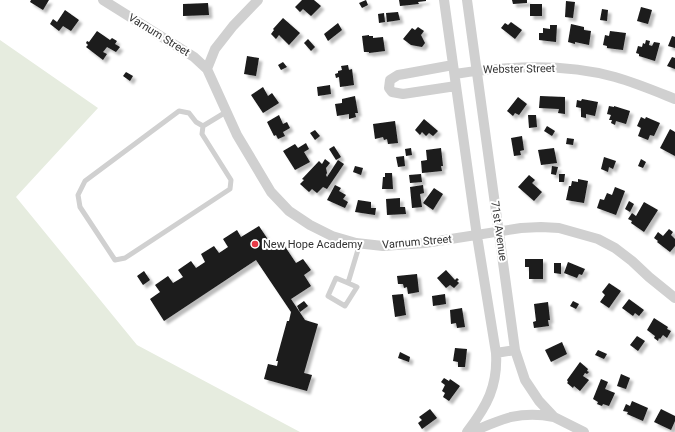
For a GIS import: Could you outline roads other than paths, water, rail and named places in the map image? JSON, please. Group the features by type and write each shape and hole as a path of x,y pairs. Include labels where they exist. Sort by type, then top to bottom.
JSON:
{"street":[{"name":"Varnum Street","path":"103,0 194,57 207,69 237,135 271,192 289,211 310,225 332,236 360,244 383,246 425,243 520,228 559,228 598,239 615,248 675,298"},
{"path":"207,69 215,49 233,26 258,0"},
{"name":"71st Avenue","path":"444,0 497,368 486,405 467,432"},
{"name":"71st Avenue","path":"467,0 513,324 515,350 525,380 539,401 554,417 584,432"},
{"name":"Webster Street","path":"456,86 403,94 392,92 389,88 390,80 398,75 454,70 546,67 584,71 614,77 644,86 675,99"},
{"path":"496,353 515,350"},
{"path":"472,432 511,416 530,413 554,417"}],"lane":[{"path":"179,111 189,113 196,122 203,126 202,134 231,180 230,189 125,258 115,260 80,207 78,195 85,181 179,111"},
{"path":"203,126 226,112"},
{"path":"348,283 360,244"},
{"path":"336,278 348,283 357,287 345,306 328,296 336,278"}],"place":[{"name":"New Hope Academy","path":"255,244"}]}
